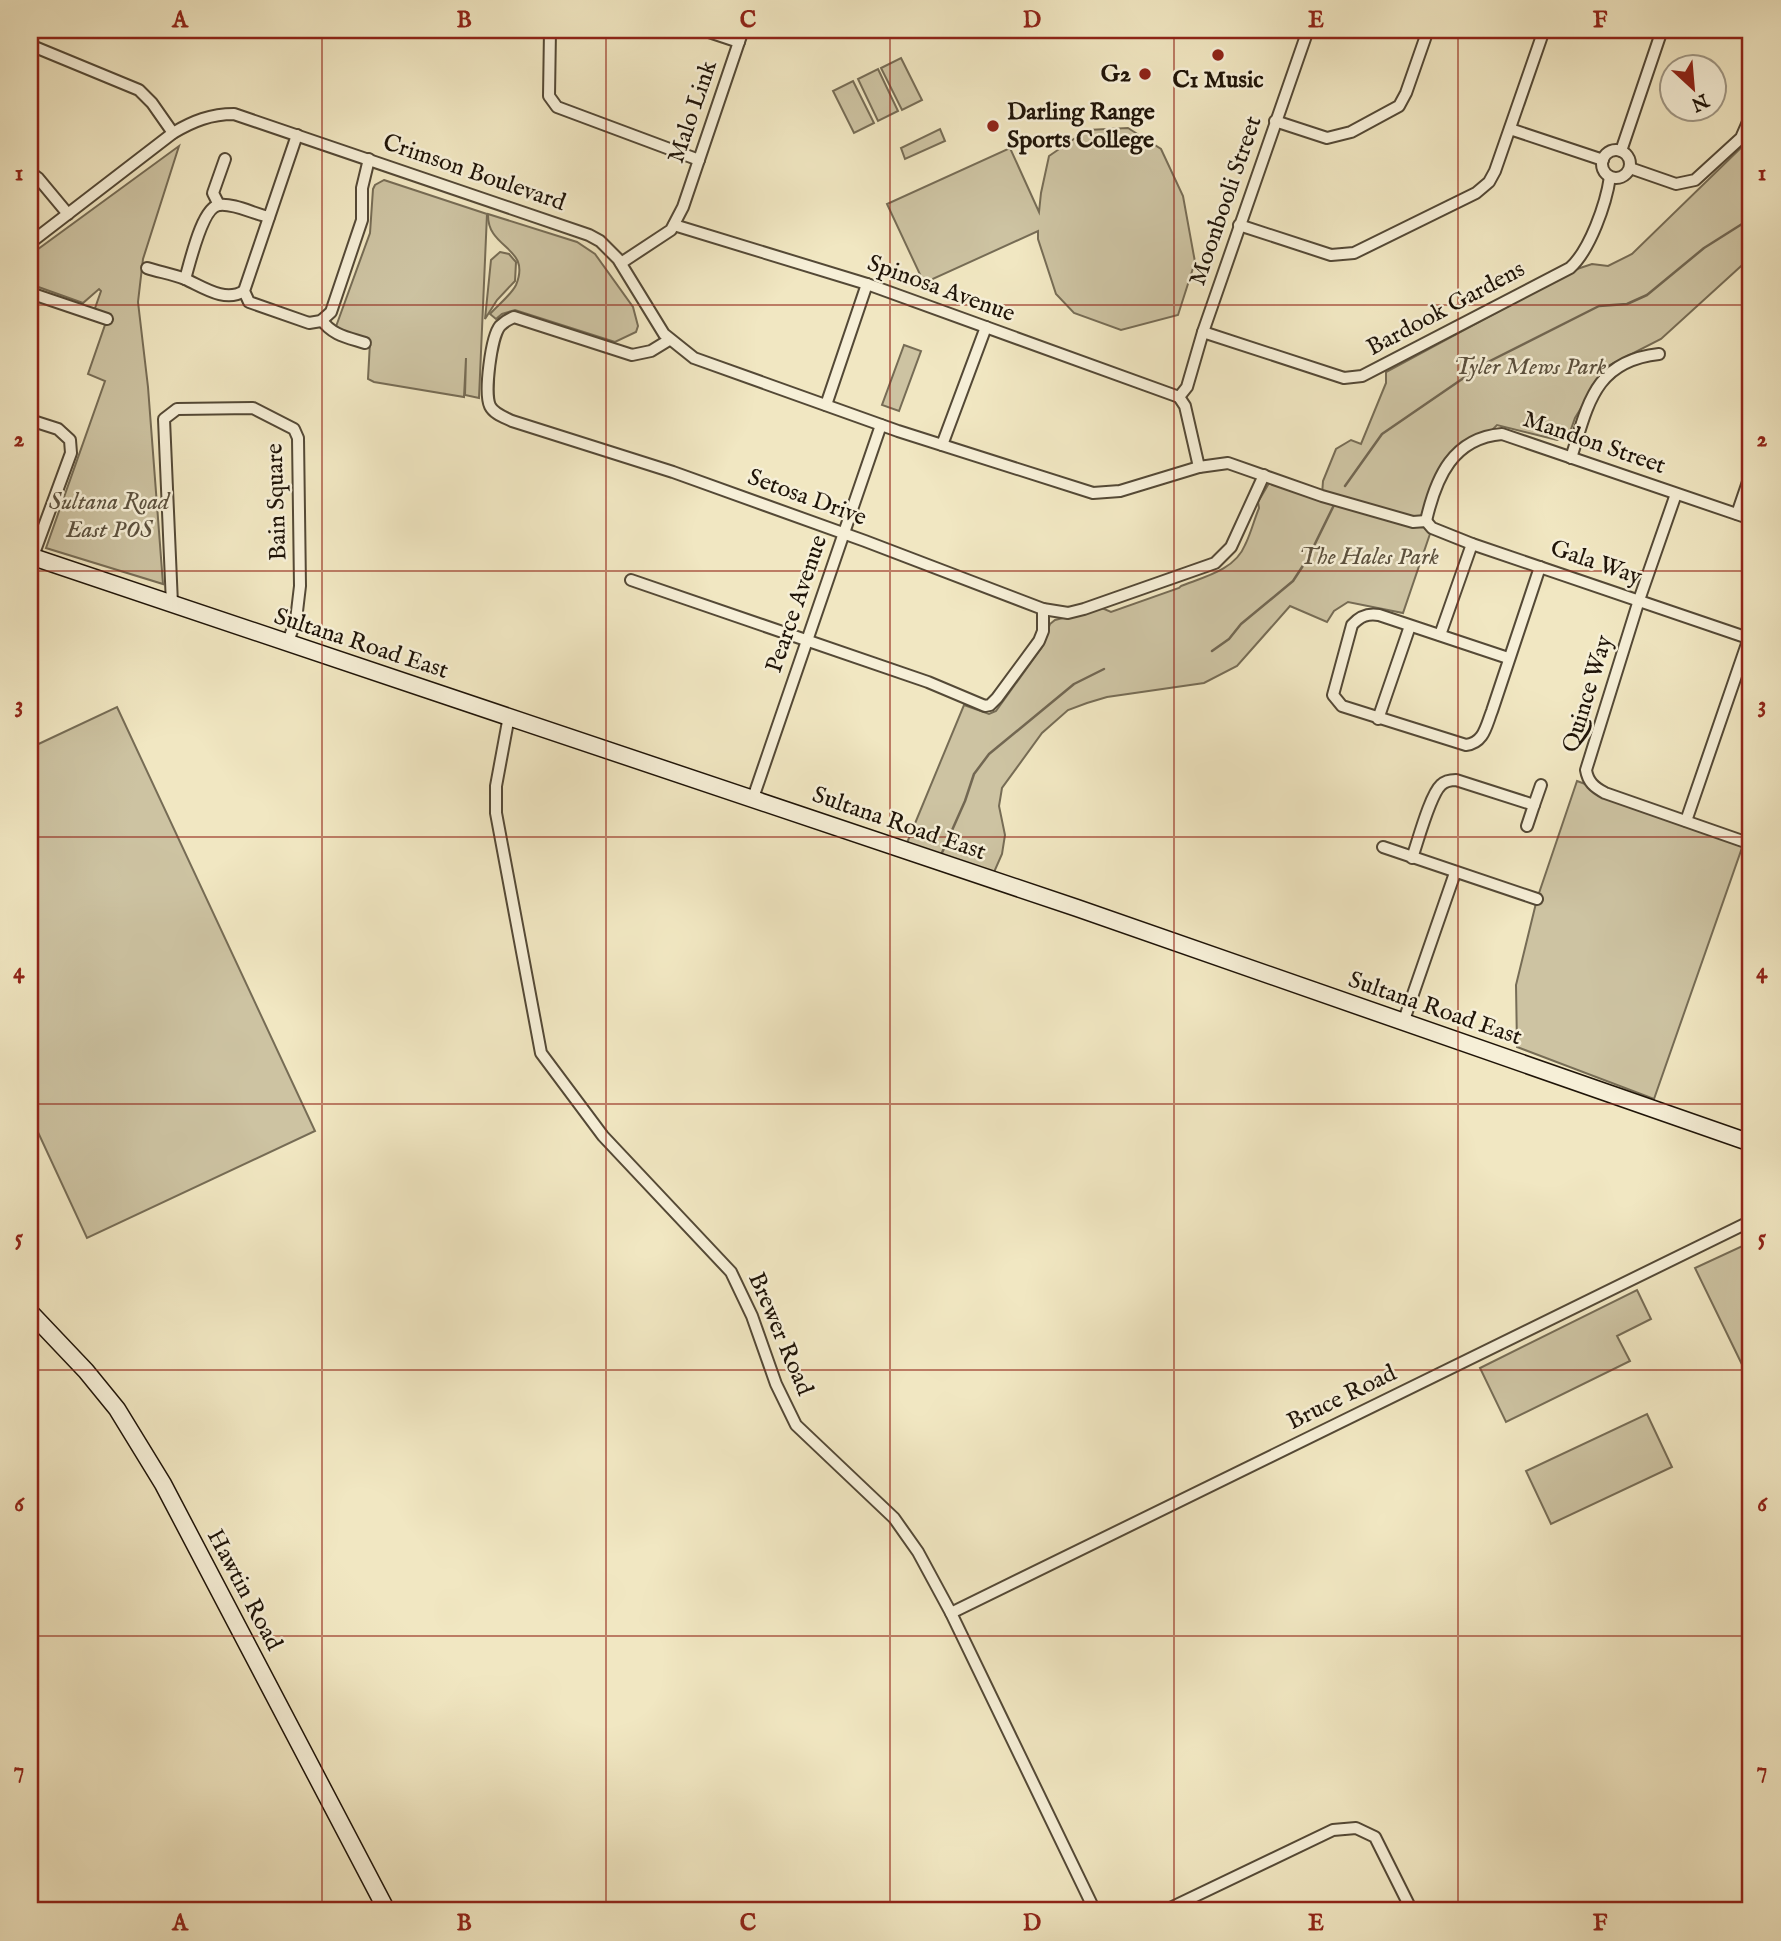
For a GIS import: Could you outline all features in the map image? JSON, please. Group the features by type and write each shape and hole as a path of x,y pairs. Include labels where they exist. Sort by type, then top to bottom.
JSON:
{"street":[{"path":"550,30 549,96 557,107 699,160"},
{"path":"703,30 739,42"},
{"name":"Malo Link","path":"674,225 683,207 743,30"},
{"name":"Moonbooli Street","path":"1179,397 1187,387 1239,225 1308,30"},
{"path":"1275,121 1327,138 1351,132 1399,106 1428,30"},
{"path":"1239,225 1331,255 1354,253 1476,193 1492,178 1544,30"},
{"path":"1621,151 1662,30"},
{"path":"30,45 139,90 152,103 173,133"},
{"name":"Crimson Boulevard","path":"30,243 173,133 212,115 234,114 589,235 600,241 619,261 667,337 694,358 881,425 1077,489 1107,493 1199,467"},
{"path":"1630,168 1676,184 1695,180 1741,138 1751,115"},
{"path":"1510,130 1603,160"},
{"path":"297,135 244,290 246,298 253,304 309,323 322,320 331,312 362,220 362,188 369,159"},
{"path":"1612,151 1621,151 1628,156 1630,168 1620,178 1610,177 1604,172 1603,160 1612,151"},
{"path":"219,205 213,193 225,159"},
{"path":"30,173 38,178 68,214"},
{"name":"Bardook Gardens","path":"1203,332 1344,378 1371,373 1570,268 1588,245 1610,177"},
{"path":"185,279 204,219 211,208 219,205 269,217"},
{"path":"619,261 636,247 671,230 674,225"},
{"name":"Spinosa Avenue","path":"674,225 867,284 1179,397"},
{"path":"147,268 185,279 226,296 236,295 244,290"},
{"path":"825,405 867,284"},
{"path":"30,293 107,319"},
{"name":"Setosa Drive","path":"667,337 641,351 619,352 514,317 502,324 496,334 489,373 488,403 494,412 512,421 673,472 1044,609 1068,612 1084,609 1215,562 1231,547 1264,475"},
{"path":"322,320 337,333 365,343"},
{"path":"942,445 986,327"},
{"path":"1571,458 1591,395 1601,382 1615,369 1644,356 1660,354"},
{"path":"1179,397 1185,406 1199,467 1228,463 1264,475"},
{"name":"Bain Square","path":"172,604 163,419 177,409 253,408 294,429 298,438 300,586 296,620 287,644"},
{"path":"30,419 58,429 70,440 71,453 31,556"},
{"name":"Pearce Avenue","path":"753,798 881,425"},
{"name":"Mandon Street","path":"1427,523 1432,496 1445,467 1459,452 1486,436 1502,434 1751,519"},
{"path":"1737,514 1751,473"},
{"name":"Gala Way","path":"1264,475 1413,522 1427,523 1472,544 1750,639"},
{"name":"Quince Way","path":"1676,494 1639,600 1586,769 1587,777 1594,787 1605,793 1751,844"},
{"path":"1440,635 1472,544"},
{"name":"Sultana Road East","path":"31,556 1077,908 1751,1143"},
{"path":"1508,658 1379,615 1367,615 1358,618 1352,625 1333,695 1342,706 1378,719 1466,745 1477,742 1484,732 1540,567"},
{"path":"631,580 990,705 1039,641 1043,631 1044,609"},
{"path":"1378,719 1410,626"},
{"path":"1686,821 1750,639"},
{"name":"Brewer Road","path":"509,716 496,786 496,813 541,1053 603,1136 731,1272 752,1316 776,1384 796,1425 894,1518 918,1552 951,1613 1095,1911"},
{"path":"1412,858 1433,797 1439,786 1447,781 1456,780 1534,804"},
{"path":"1527,826 1541,785"},
{"path":"1383,847 1537,900"},
{"path":"1403,1023 1455,873"},
{"path":"1751,1001 1751,1009"},
{"name":"Bruce Road","path":"951,1613 1751,1221"},
{"name":"Hawtin Road","path":"30,1312 86,1371 117,1409 163,1484 387,1911"},
{"path":"1164,1911 1333,1830 1356,1828 1375,1837 1412,1911"}],"green space":[{"path":"901,58 922,100 902,110 881,68"},
{"path":"878,69 898,111 878,121 858,79"},
{"path":"853,81 874,123 854,133 833,91"},
{"path":"1128,128 1161,149 1183,196 1195,262 1178,315 1121,330 1074,313 1056,294 1038,239 1038,231 924,283 887,204 1010,148 1039,212 1049,156 1087,130"},
{"path":"940,129 945,141 905,159 901,148"},
{"path":"1751,138 1751,257 1661,339 1606,367 1575,418 1569,435 1557,440 1497,425 1486,436 1459,452 1428,511 1432,528 1403,613 1348,602 1334,611 1327,622 1290,606 1237,666 1204,683 1107,697 1068,710 1042,733 1002,788 999,806 1005,835 1002,854 991,879 904,850 964,705 989,714 996,711 1042,647 1050,624 1055,620 1102,608 1111,612 1179,588 1226,567 1234,561 1245,545 1259,508 1258,502 1272,478 1322,495 1323,481 1336,449 1351,440 1361,444 1386,383 1386,372 1577,269 1592,264 1608,266 1632,254"},
{"name":"Sultana Road East POS","path":"179,146 143,259 138,302 148,387 163,584 46,548 105,381 88,374 107,319 93,314 101,291 99,289 83,303 30,284 30,255"},
{"path":"384,180 487,214 479,398 465,395 466,358 464,397 374,382 368,379 370,342 334,332 370,233 373,189"},
{"path":"488,214 577,242 595,254 633,307 638,326 636,332 615,342 515,310 496,319 490,314 514,289 519,272 514,255 494,235"},
{"path":"500,252 509,254 516,262 515,281 497,300 485,319 491,260"},
{"path":"904,345 921,351 899,411 882,405"},
{"path":"117,707 315,1131 87,1238 30,1115 30,748"},
{"path":"1577,781 1744,842 1654,1099 1517,1047 1516,985 1537,899"},
{"path":"1751,1242 1751,1383 1695,1268"},
{"path":"1637,1290 1651,1319 1617,1336 1630,1361 1506,1422 1480,1368"},
{"path":"1647,1414 1672,1467 1551,1524 1526,1471"}],"waterway":[{"path":"1345,486 1382,434 1484,364 1599,306 1627,304 1647,295 1704,248 1742,224 1751,215"},
{"path":"1212,651 1293,581 1308,558 1335,503"},
{"path":"941,855 974,774 989,754 1074,684 1104,669"}],"place":[{"name":"C1 Music","path":"1218,55"},
{"name":"G2","path":"1145,74"},
{"name":"Darling Range Sports College","path":"993,126"}],"park label":[{"name":"Tyler Mews Park","path":"1530,367"},
{"name":"The Hales Park","path":"1369,557"}]}
